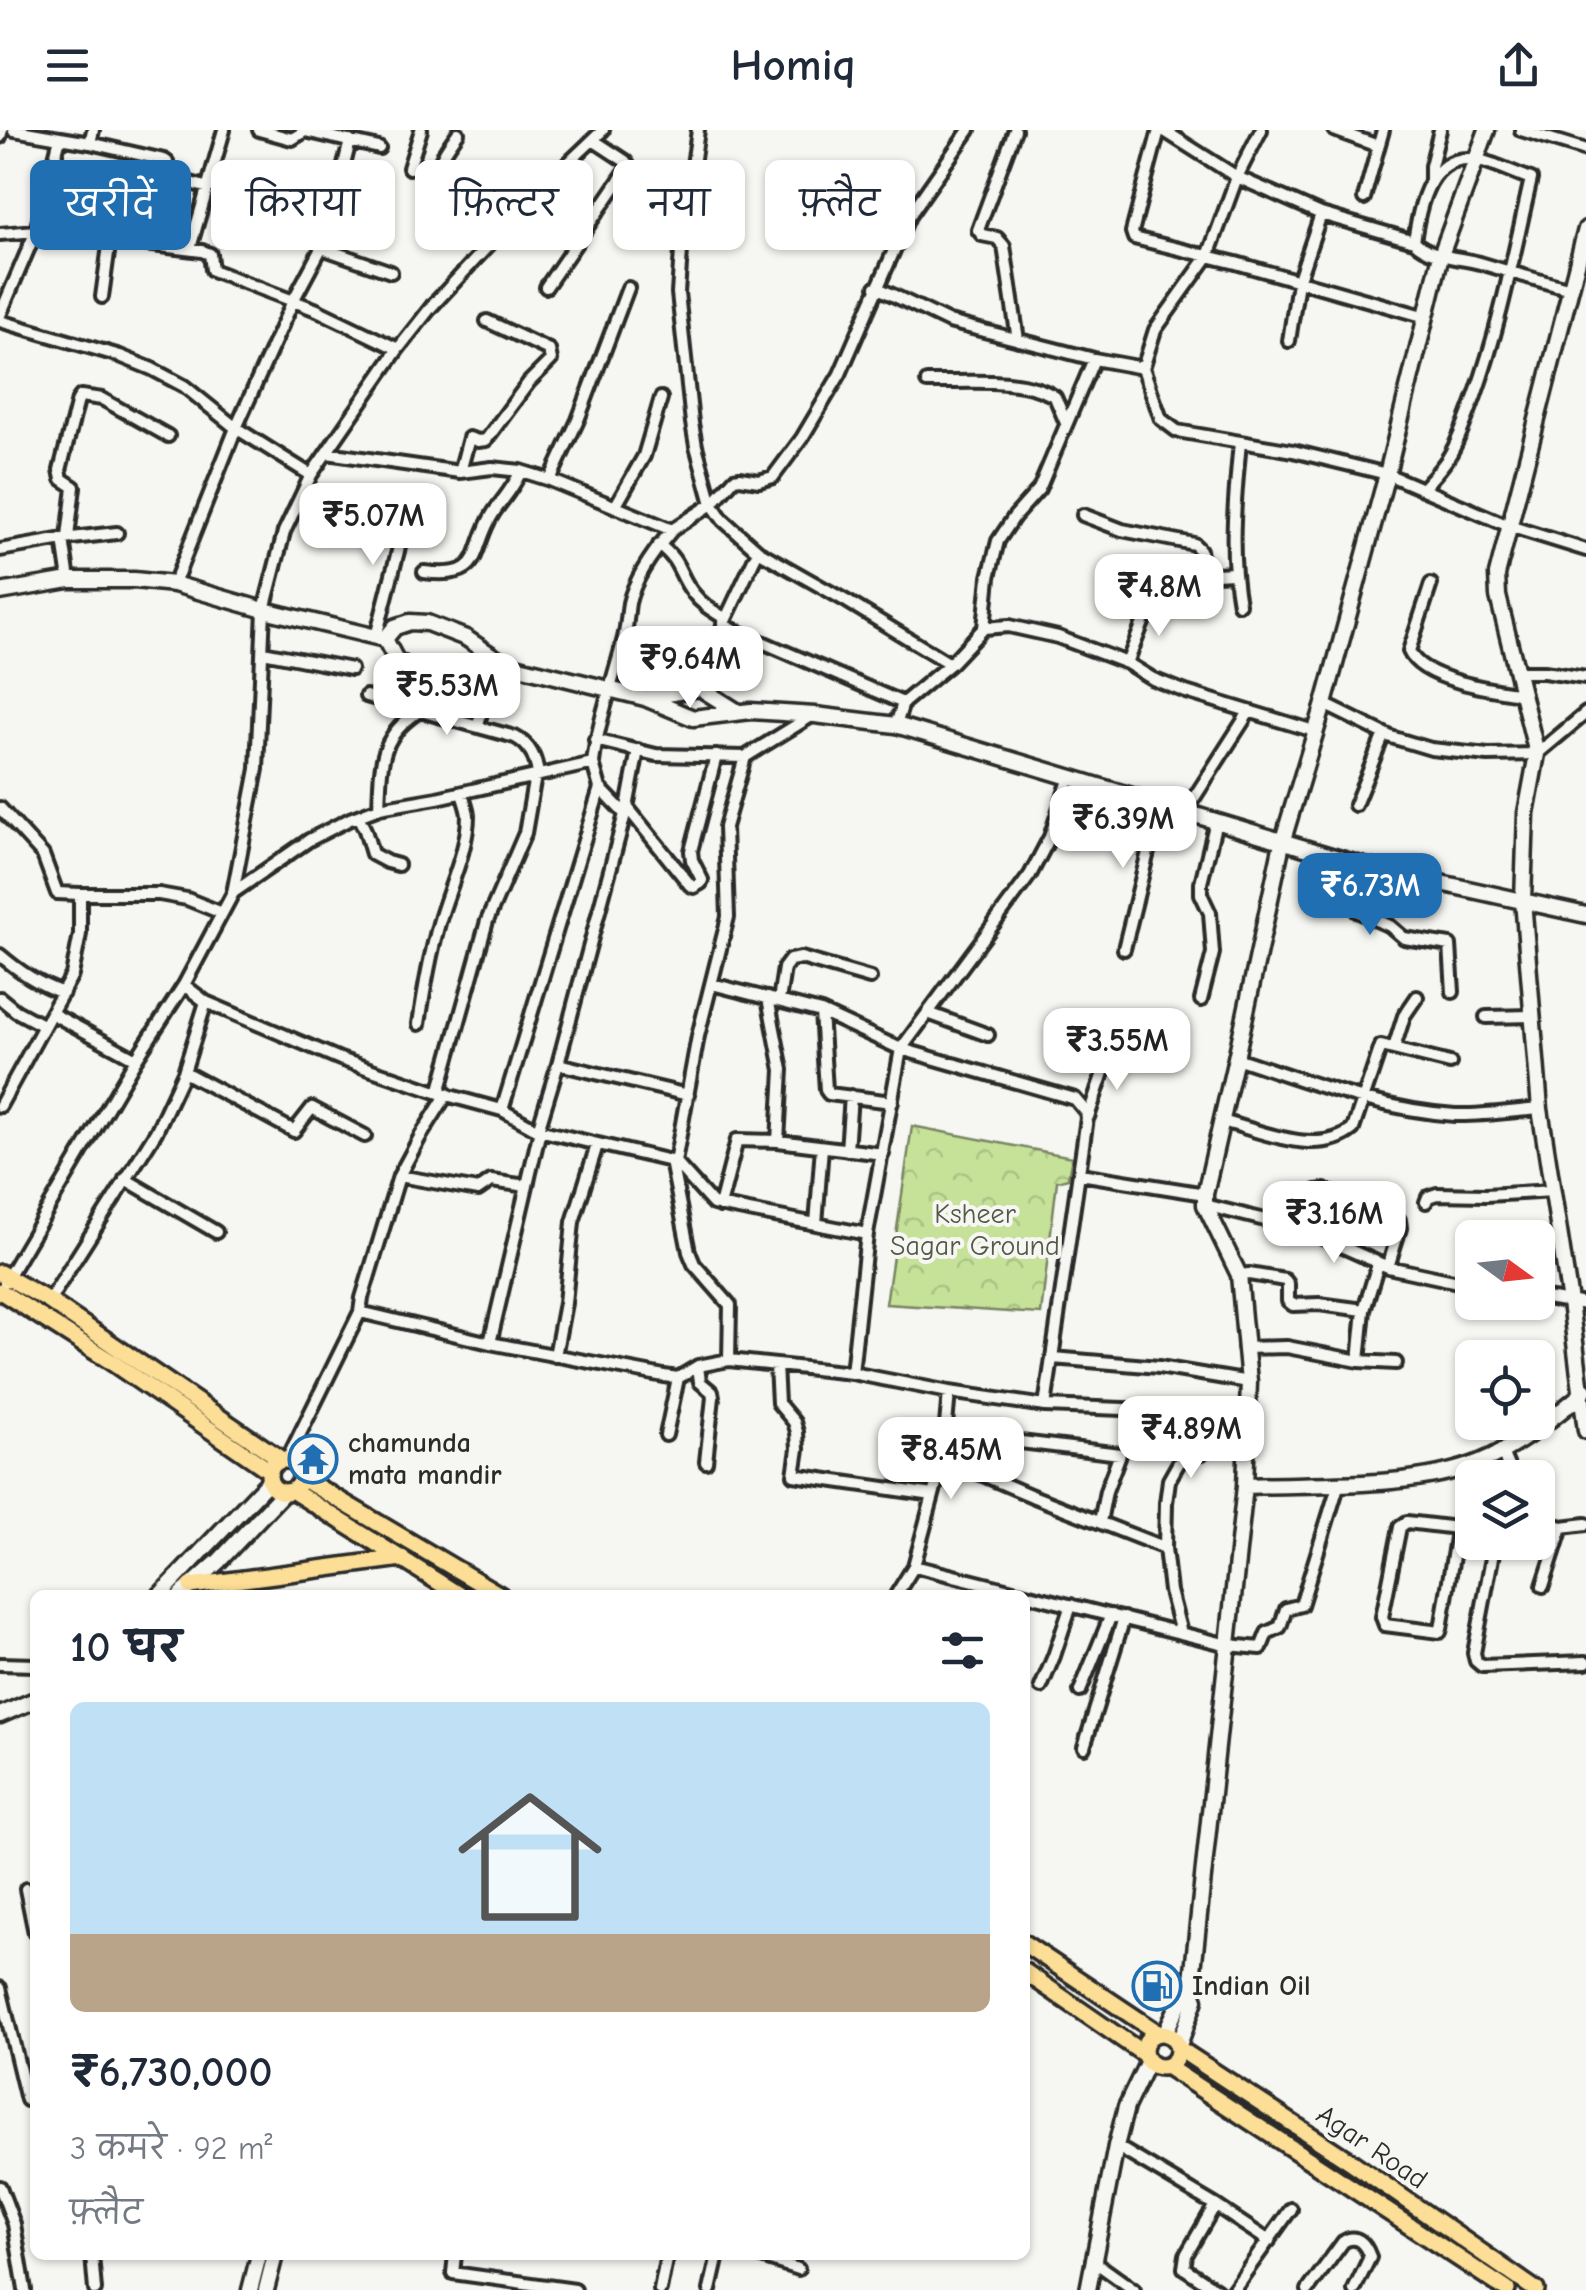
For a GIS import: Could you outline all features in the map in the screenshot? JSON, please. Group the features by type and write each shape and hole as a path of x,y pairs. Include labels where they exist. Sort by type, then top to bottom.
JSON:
{"main road":[{"path":"2,1283 49,1301 277,1468"},
{"path":"2,1283 110,1361 277,1468 300,1468 293,1487"},
{"path":"277,1468 273,1487 293,1487 490,1590"},
{"path":"293,1487 448,1590"},
{"path":"193,1590 402,1558"},
{"name":"Agar Road","path":"1030,1947 1173,2038 1178,2048 1340,2154 1491,2269 1536,2290"},
{"path":"1030,1976 1155,2066 1166,2066 1491,2269 1508,2290"},
{"path":"1146,2058 1148,2038 1161,2033"},
{"path":"1166,2066 1175,2059 1178,2048"}],"street":[{"path":"14,130 164,160 168,177 209,188"},
{"path":"90,144 94,130"},
{"path":"191,245 224,130"},
{"path":"260,130 292,139 305,131 379,148"},
{"path":"409,168 420,130"},
{"path":"572,160 603,130"},
{"path":"698,130 678,293 694,434 712,504 723,520 758,552 950,664"},
{"path":"502,1110 600,788 593,762 595,740 634,588 672,530 712,504 734,479 759,481 773,477 802,438 840,374 909,216 970,130"},
{"path":"1015,130 978,230 982,235 997,238 1004,246 1018,340"},
{"path":"1426,317 1134,238 1161,130 1237,177 1321,214 1414,242 1441,256 1571,289"},
{"path":"1260,130 1237,177 1208,256 1155,330 1143,368 1161,419 1177,432 1293,451 1387,474 1509,526 1586,550"},
{"path":"1334,130 1378,146"},
{"path":"1364,198 1383,130"},
{"path":"1414,242 1440,130"},
{"path":"1178,2048 1194,2000 1192,1989 1245,1486 1249,1382 1239,1275 1205,1199 1282,842 1387,474 1441,256 1487,130"},
{"path":"1521,130 1586,150"},
{"path":"441,160 458,133"},
{"path":"54,160 60,138"},
{"path":"546,287 626,169 625,161 593,140"},
{"path":"346,160 350,141"},
{"path":"1422,488 1450,456 1488,360 1531,180 1478,160 1455,160 1440,168 1430,182"},
{"path":"1289,341 1298,282 1321,214"},
{"path":"1586,229 1497,575 1498,596 1536,754 1526,813 1524,900 1540,1109 1553,1191 1578,1303 1586,1432"},
{"path":"0,234 30,232"},
{"path":"30,246 0,318 152,369 184,386 236,428 312,476"},
{"path":"191,248 210,254 212,270 293,301 398,349"},
{"path":"102,297 108,250"},
{"path":"174,584 236,428 293,301 321,250"},
{"path":"328,250 391,272"},
{"path":"2,1283 184,985 234,893 257,768 264,610 284,532 312,476 398,349 484,250"},
{"path":"876,287 949,322 1143,368"},
{"path":"550,480 578,420 628,288"},
{"path":"460,472 469,438 486,440 528,382 551,360 549,350 487,321"},
{"path":"896,725 902,703 950,664 984,628 989,577 998,541 1039,489 1094,359"},
{"path":"927,382 1034,387 1055,398 1066,423"},
{"path":"68,580 65,538 74,487 62,479 60,470 78,400 81,396 102,399 168,436"},
{"path":"615,507 644,456 661,398"},
{"path":"1239,604 1232,536 1240,442"},
{"path":"327,454 460,472 492,468 521,471 672,530"},
{"path":"424,572 457,573 467,567 476,556 494,512 521,471"},
{"path":"381,638 409,508"},
{"path":"1083,515 1122,530 1194,544 1200,550 1203,570 1234,573"},
{"path":"0,550 116,533"},
{"path":"660,545 676,559 689,588 702,604 724,622 902,703"},
{"path":"700,688 724,622 758,552"},
{"path":"0,592 68,580 174,584 381,638 396,660 442,677 460,677 497,666 608,688 693,718 751,711 814,714 896,725 1368,867 1586,916"},
{"path":"1431,584 1411,657 1451,679 1522,694"},
{"path":"1128,663 1152,600"},
{"path":"381,638 395,627 427,622 466,638 497,666"},
{"path":"984,628 1008,626 1058,636 1128,663 1154,679 1314,731"},
{"path":"264,652 351,670"},
{"path":"478,726 497,666"},
{"path":"1516,672 1586,678"},
{"path":"378,808 387,743 397,728 422,710 429,674"},
{"path":"645,698 700,688 738,712"},
{"path":"165,1590 277,1468 360,1312 399,1176 443,1093 487,921 525,833 536,776 532,751 523,741 366,696"},
{"path":"1324,704 1384,734 1430,748 1488,755 1536,754 1586,713"},
{"path":"1186,812 1249,712"},
{"path":"595,740 656,755 745,757 814,714"},
{"path":"1355,805 1384,734"},
{"path":"490,1342 539,1130 626,811 638,750"},
{"path":"600,788 626,811 694,887 702,880 692,860 692,842 716,756"},
{"path":"729,1360 730,1305 694,1264 689,1252 673,1162 698,1036 728,917 724,827 745,757"},
{"path":"234,893 309,840 378,808 593,762"},
{"path":"852,1373 866,1234 901,1049 1030,874 1050,837 1070,777"},
{"path":"418,1024 431,956 466,826 468,812 462,792"},
{"path":"1124,950 1149,848 1165,805"},
{"path":"0,808 44,855 56,894 159,894 186,899 222,913"},
{"path":"358,816 372,854 398,865"},
{"path":"1201,1000 1213,954 1210,913 1201,894 1201,883 1216,821"},
{"path":"1368,867 1356,910 1390,926 1404,938 1450,945 1453,992"},
{"path":"0,1106 72,975 80,934 80,894"},
{"path":"0,955 42,986 63,992"},
{"path":"778,1141 782,1070 774,1000 784,968 790,960 801,958 870,978"},
{"path":"712,984 821,1012 901,1049 1075,1099 1087,1118"},
{"path":"184,985 206,1002 340,1059 502,1110 539,1130 673,1162 713,1204 866,1234"},
{"path":"1394,1048 1404,1016 1417,997"},
{"path":"0,998 44,1026"},
{"path":"49,1301 156,1132 184,1072 206,1002"},
{"path":"821,1012 829,1094 892,1102"},
{"path":"51,1013 136,1058"},
{"path":"928,1013 988,1035"},
{"path":"1486,1017 1533,1016"},
{"path":"1222,1121 1306,1143 1322,1143 1350,1133 1379,1049 1384,1046 1450,1063"},
{"path":"1045,1406 1087,1118 1109,1055"},
{"path":"1236,1058 1332,1090 1417,1111 1459,1115 1540,1109"},
{"path":"558,1064 688,1095"},
{"path":"184,1072 294,1132 312,1108 364,1136"},
{"path":"846,1150 851,1096"},
{"path":"720,1206 738,1140 882,1154"},
{"path":"554,1356 565,1303 573,1222 596,1146"},
{"path":"816,1224 822,1147"},
{"path":"1080,1174 1205,1199 1305,1230 1383,1265 1455,1281"},
{"path":"399,1176 478,1190 491,1181 527,1186"},
{"path":"125,1180 216,1232"},
{"path":"1305,1230 1313,1195 1324,1190 1399,1220 1400,1228 1364,1310 1359,1361"},
{"path":"1426,1202 1436,1194 1553,1191"},
{"path":"1239,1275 1285,1280 1288,1301 1293,1305 1364,1310"},
{"path":"360,1312 554,1356 678,1378 698,1366 729,1360 852,1373 1045,1406 1149,1410 1247,1435"},
{"path":"1244,1348 1287,1347 1396,1364"},
{"path":"1052,1358 1159,1368 1249,1382"},
{"path":"776,1365 778,1403 797,1432 794,1475 932,1495"},
{"path":"698,1366 700,1382 713,1397 706,1462"},
{"path":"666,1434 678,1378"},
{"path":"1483,1460 1534,1433 1585,1391"},
{"path":"899,1590 914,1566 943,1458 949,1392"},
{"path":"1181,1633 1170,1591 1165,1548 1166,1503 1170,1480 1186,1450 1202,1453 1210,1428"},
{"path":"946,1433 1120,1454 1100,1522"},
{"path":"1501,1450 1505,1460"},
{"path":"943,1458 1165,1548"},
{"path":"1245,1486 1410,1480 1455,1468"},
{"path":"1030,1595 1228,1645 1261,1648 1267,1633 1280,1627 1286,1610 1300,1607 1339,1482"},
{"path":"187,1590 293,1487"},
{"path":"1406,1522 1458,1528 1440,1632 1385,1625 1382,1617 1400,1527 1406,1522"},
{"path":"1555,1525 1586,1524"},
{"path":"1543,1586 1562,1527"},
{"path":"1492,1560 1474,1653 1476,1661 1482,1666 1586,1662"},
{"path":"914,1566 1011,1590"},
{"path":"1041,1686 1071,1605"},
{"path":"1080,1691 1111,1615"},
{"path":"1084,1747 1124,1618"},
{"path":"0,1664 30,1665"},
{"path":"0,1715 30,1702"},
{"path":"26,1889 30,1909"},
{"path":"0,1988 27,2100"},
{"path":"1161,2033 1184,1995 1192,1989"},
{"path":"1088,2290 1116,2146 1126,2107 1146,2058"},
{"path":"1116,2146 1269,2241"},
{"path":"0,2187 14,2224 25,2290"},
{"path":"1215,2205 1186,2255 1184,2268 1217,2290"},
{"path":"1233,2290 1291,2209"},
{"path":"1308,2290 1343,2242 1354,2237 1370,2256 1354,2290"},
{"path":"92,2260 95,2290"},
{"path":"250,2290 258,2260"},
{"path":"266,2290 274,2260"},
{"path":"454,2260 454,2290"},
{"path":"660,2290 666,2260"},
{"path":"710,2290 717,2260"},
{"path":"770,2260 798,2269"},
{"path":"1092,2260 1134,2290"},
{"path":"453,2274 526,2287 576,2290"}],"green space":[{"name":"Ksheer Sagar Ground","path":"912,1126 1072,1157 1068,1178 1057,1181 1041,1314 886,1304"}],"place":[{"name":"chamunda mata mandir","path":"313,1459"},
{"name":"Indian Oil","path":"1157,1986"}]}
